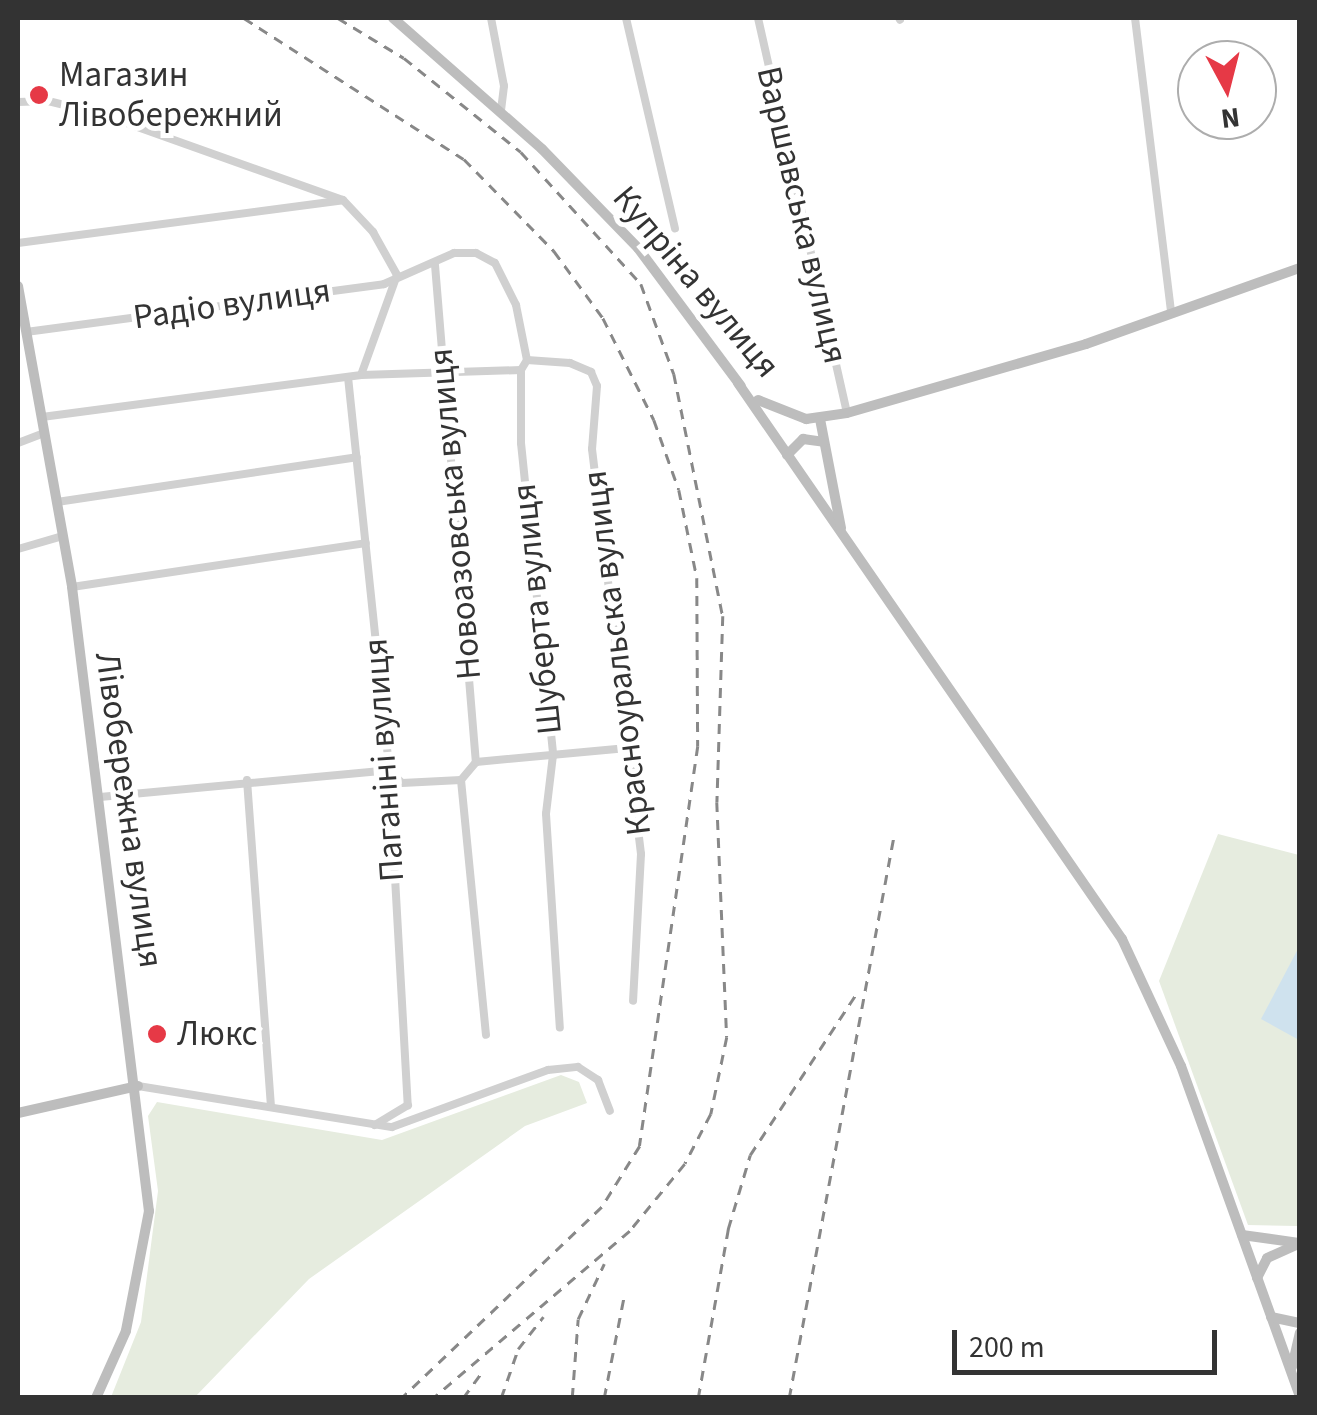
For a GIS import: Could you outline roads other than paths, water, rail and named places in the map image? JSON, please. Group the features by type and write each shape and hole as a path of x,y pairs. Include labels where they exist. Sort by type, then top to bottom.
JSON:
{"main road":[{"name":"Купріна вулиця","path":"393,18 502,112 638,248 738,383 765,406 820,418 847,413 1086,344 1300,268"},
{"name":"Лівобережна вулиця","path":"18,286 72,587 138,1086 150,1211 126,1331 96,1398"},
{"path":"738,383 1122,939 1181,1066 1300,1396"},
{"path":"820,418 842,534"},
{"path":"788,454 802,439 824,442"},
{"path":"18,1113 138,1086"},
{"path":"1242,1235 1300,1243"},
{"path":"1258,1278 1268,1258 1300,1243"},
{"path":"1272,1318 1300,1323"},
{"path":"1292,1374 1300,1333"}],"street":[{"path":"491,18 504,86 502,112"},
{"path":"626,18 675,228"},
{"name":"Варшавська вулиця","path":"758,18 847,413"},
{"path":"1135,18 1171,311"},
{"path":"18,102 48,101 101,114 343,200 373,232 397,275 361,375"},
{"path":"18,243 343,200"},
{"path":"42,417 361,375 443,369 521,370 527,360 516,305 495,263 476,253 454,252 435,265"},
{"name":"Радіо вулиця","path":"26,332 384,284 397,275 435,265"},
{"name":"Новоазовська вулиця","path":"435,265 476,762"},
{"name":"Красноуральска вулиця","path":"527,360 570,362 591,372 597,386 592,448 641,854 633,1001"},
{"name":"Шуберта вулиця","path":"521,370 526,530 553,754 546,814 560,1028"},
{"name":"Паганіні вулиця","path":"348,377 388,770 408,1105 375,1124"},
{"path":"18,443 44,433"},
{"path":"57,502 357,457"},
{"path":"18,549 63,536"},
{"path":"72,587 366,543"},
{"path":"486,1035 461,780 476,762 628,748"},
{"path":"100,796 388,770 402,784 461,780"},
{"path":"247,780 271,1105"},
{"path":"138,1086 375,1124 422,1121 548,1070 578,1066 598,1080 610,1111"}],"water":[{"path":"1299,947 1300,1040 1261,1019"}],"railway":[{"path":"244,18 464,159 554,251 603,318 654,420 679,490 697,578 698,746 640,1146 602,1207 402,1398"},
{"path":"338,18 404,58 521,152 641,284 674,374 723,616 717,802 727,1037 711,1114 685,1164 630,1231 434,1398"},
{"path":"789,1398 894,835"},
{"path":"698,1398 728,1229 750,1155 858,991"},
{"path":"572,1398 578,1319 604,1264"},
{"path":"604,1398 624,1296"},
{"path":"501,1398 518,1349 543,1317"},
{"path":"463,1398 482,1372"}],"place":[{"name":"Магазин Лівобережний","path":"39,95"},
{"name":"Люкс","path":"157,1034"}]}
